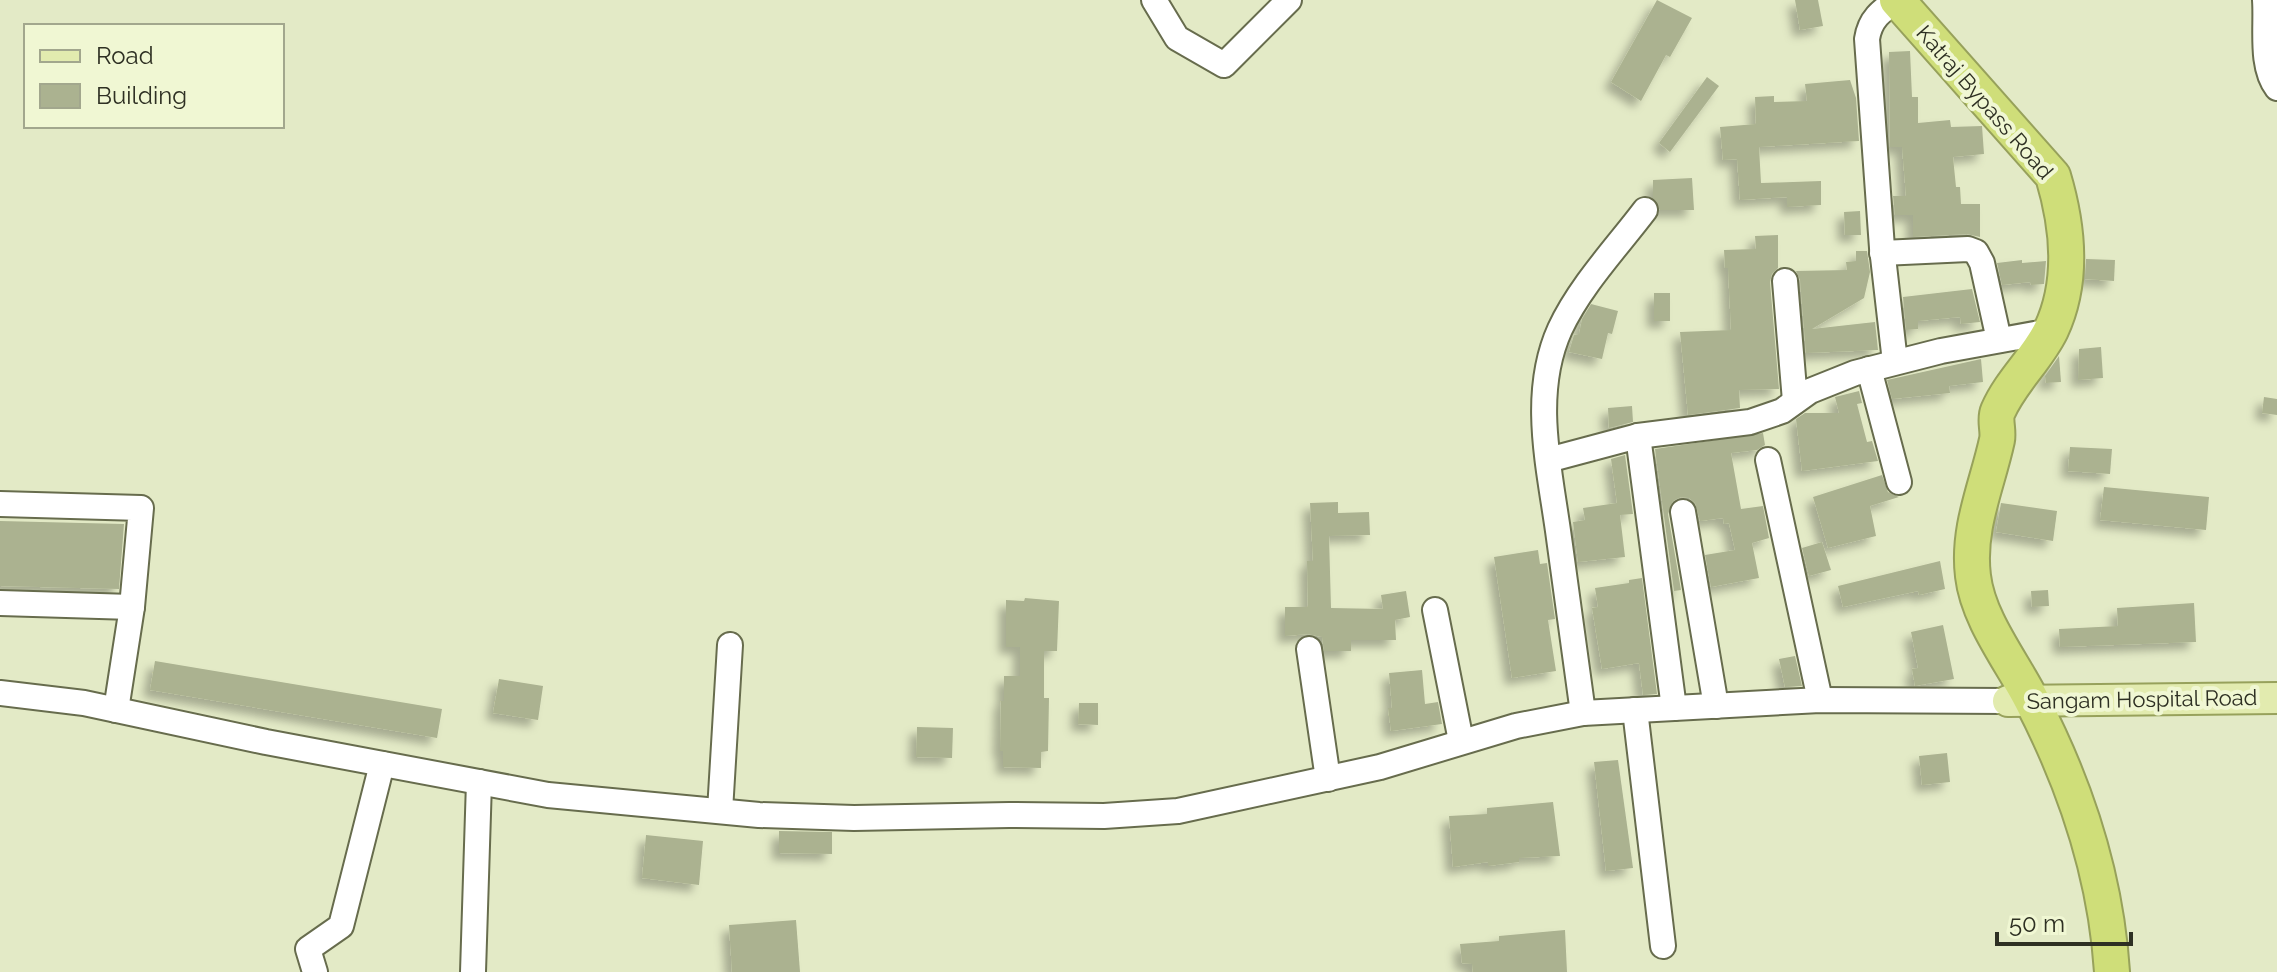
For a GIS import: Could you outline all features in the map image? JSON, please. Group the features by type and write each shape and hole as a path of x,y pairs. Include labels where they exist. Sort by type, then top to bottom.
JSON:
{"highway":[{"name":"Katraj Bypass Road","path":"1897,0 2053,176 2062,208 2067,259 2063,291 2051,331 2007,393 1996,415 1998,437 1973,531 1973,578 1987,622 2020,701 2083,820 2100,878 2094,906"},
{"path":"2092,972 2094,906"},
{"path":"2094,906 2112,972"}],"main road":[{"name":"Sangam Hospital Road","path":"2020,701 2277,698"}],"street":[{"path":"1154,0 1177,38 1224,65 1289,0"},
{"path":"1895,362 1882,253 1867,39 1880,11 1897,0"},
{"path":"2265,0 2267,61 2277,88"},
{"path":"1583,713 1548,460 1545,394 1560,328 1645,210"},
{"path":"1882,253 1968,249 1976,252 1982,263 1999,340"},
{"path":"1785,281 1795,401"},
{"path":"1548,460 1638,436 1750,422 1782,411 1830,382 1869,369 2051,331"},
{"path":"1869,369 1899,482"},
{"path":"1638,436 1674,708"},
{"path":"1768,460 1820,700"},
{"path":"0,504 141,508 132,607 116,710"},
{"path":"1683,512 1716,706"},
{"path":"0,603 132,607"},
{"path":"1435,610 1461,741"},
{"path":"720,811 730,645"},
{"path":"1309,649 1328,779"},
{"path":"0,693 84,703 382,764 573,798 720,811 854,818 1141,815 1219,803 1380,767 1516,726 1583,713 1820,700 2020,701"},
{"path":"1635,710 1663,946"},
{"path":"315,972 308,949 341,926 382,764"},
{"path":"473,972 479,782"}],"building":[{"path":"1657,0 1692,18 1670,57 1666,55 1641,101 1611,82"},
{"path":"1795,0 1818,0 1823,26 1800,30"},
{"path":"1910,51 1912,97 1918,97 1918,123 1950,120 1951,127 1982,126 1984,154 1953,157 1961,204 1980,204 1980,237 1967,234 1913,237 1913,215 1895,215 1893,196 1906,196 1902,147 1890,147 1889,52"},
{"path":"1707,77 1719,86 1670,152 1659,143"},
{"path":"1850,80 1856,98 1859,141 1759,147 1761,183 1821,181 1821,205 1787,207 1787,197 1740,200 1737,159 1723,160 1720,127 1756,124 1755,97 1774,96 1774,102 1807,101 1805,84"},
{"path":"1692,178 1694,210 1660,210 1653,198 1653,180"},
{"path":"1860,211 1861,235 1845,235 1844,212"},
{"path":"1778,235 1778,268 1770,282 1779,389 1739,390 1740,408 1688,415 1680,332 1731,330 1728,268 1725,268 1724,250 1756,249 1755,236"},
{"path":"1856,251 1867,251 1870,272 1864,298 1812,329 1875,322 1878,350 1806,353 1800,280 1796,271 1847,270 1846,262 1856,261"},
{"path":"2086,259 2115,260 2114,281 2085,279"},
{"path":"2022,260 2022,263 2046,261 2044,284 2002,285 1997,263"},
{"path":"1972,289 1980,322 1961,324 1960,317 1918,321 1918,329 1906,330 1903,297"},
{"path":"1654,293 1670,293 1670,321 1654,321"},
{"path":"1591,304 1618,311 1612,334 1608,333 1602,359 1569,352 1574,335 1579,334 1582,319"},
{"path":"2101,347 2103,378 2078,380 2079,349"},
{"path":"2059,356 2061,382 2046,383 2045,376"},
{"path":"1981,359 1983,382 1949,386 1950,393 1892,399 1887,380"},
{"path":"1859,391 1862,403 1857,404 1867,442 1872,441 1878,461 1802,471 1796,419 1805,413 1839,413 1835,397"},
{"path":"2264,397 2277,399 2277,415 2262,413"},
{"path":"1632,406 1633,422 1609,428 1608,408"},
{"path":"1763,433 1765,445 1757,450 1731,453 1741,509 1763,506 1769,538 1752,543 1759,578 1711,587 1705,555 1735,550 1729,523 1724,524 1723,518 1700,521 1695,503 1681,497 1673,501 1668,514 1681,590 1674,591 1655,449"},
{"path":"2070,447 2112,449 2110,474 2068,471"},
{"path":"1625,455 1633,514 1620,515 1625,557 1578,562 1573,522 1585,520 1583,508 1617,503 1611,459"},
{"path":"1882,475 1888,492 1899,497 1870,506 1876,536 1828,548 1813,497"},
{"path":"2104,487 2209,497 2206,530 2100,520"},
{"path":"1338,502 1338,513 1369,512 1370,535 1329,536 1331,608 1383,609 1381,595 1406,591 1410,617 1395,620 1396,640 1351,640 1351,651 1324,651 1322,637 1308,634 1285,636 1285,607 1308,607 1307,561 1313,561 1310,503"},
{"path":"2001,503 2057,511 2053,541 1996,532"},
{"path":"0,521 124,524 119,589 0,586"},
{"path":"1822,542 1831,570 1809,576 1802,548"},
{"path":"1538,550 1540,564 1547,563 1555,619 1548,620 1556,671 1512,678 1494,557"},
{"path":"1940,561 1945,589 1919,595 1918,591 1843,607 1838,586"},
{"path":"1642,578 1657,694 1643,695 1639,663 1602,669 1592,608 1598,607 1595,588"},
{"path":"2048,590 2049,606 2032,607 2031,591"},
{"path":"1025,598 1059,601 1057,651 1044,651 1044,698 1049,698 1048,751 1041,752 1041,768 1003,767 1003,751 1000,751 1004,676 1020,676 1020,647 1006,647 1006,600 1024,601"},
{"path":"2194,603 2196,642 2060,647 2059,629 2118,626 2117,608"},
{"path":"1943,625 1954,679 1915,686 1912,669 1918,668 1911,632"},
{"path":"1795,656 1802,686 1785,687 1779,659"},
{"path":"155,661 442,709 437,738 150,690"},
{"path":"1422,670 1425,704 1438,702 1442,724 1391,731 1389,673"},
{"path":"499,679 543,686 538,720 493,713"},
{"path":"1079,703 1098,703 1098,725 1078,724"},
{"path":"917,727 953,728 952,758 916,757"},
{"path":"1947,753 1950,782 1922,785 1919,756"},
{"path":"1618,760 1633,868 1606,871 1594,762"},
{"path":"1553,802 1560,856 1519,858 1519,862 1488,866 1488,862 1453,867 1449,816 1487,814 1487,808"},
{"path":"779,831 832,832 832,854 779,853"},
{"path":"646,835 703,841 699,885 642,878"},
{"path":"796,920 800,972 732,972 729,925"},
{"path":"1565,930 1567,972 1473,972 1472,964 1462,963 1460,944 1499,941 1499,936"}]}
